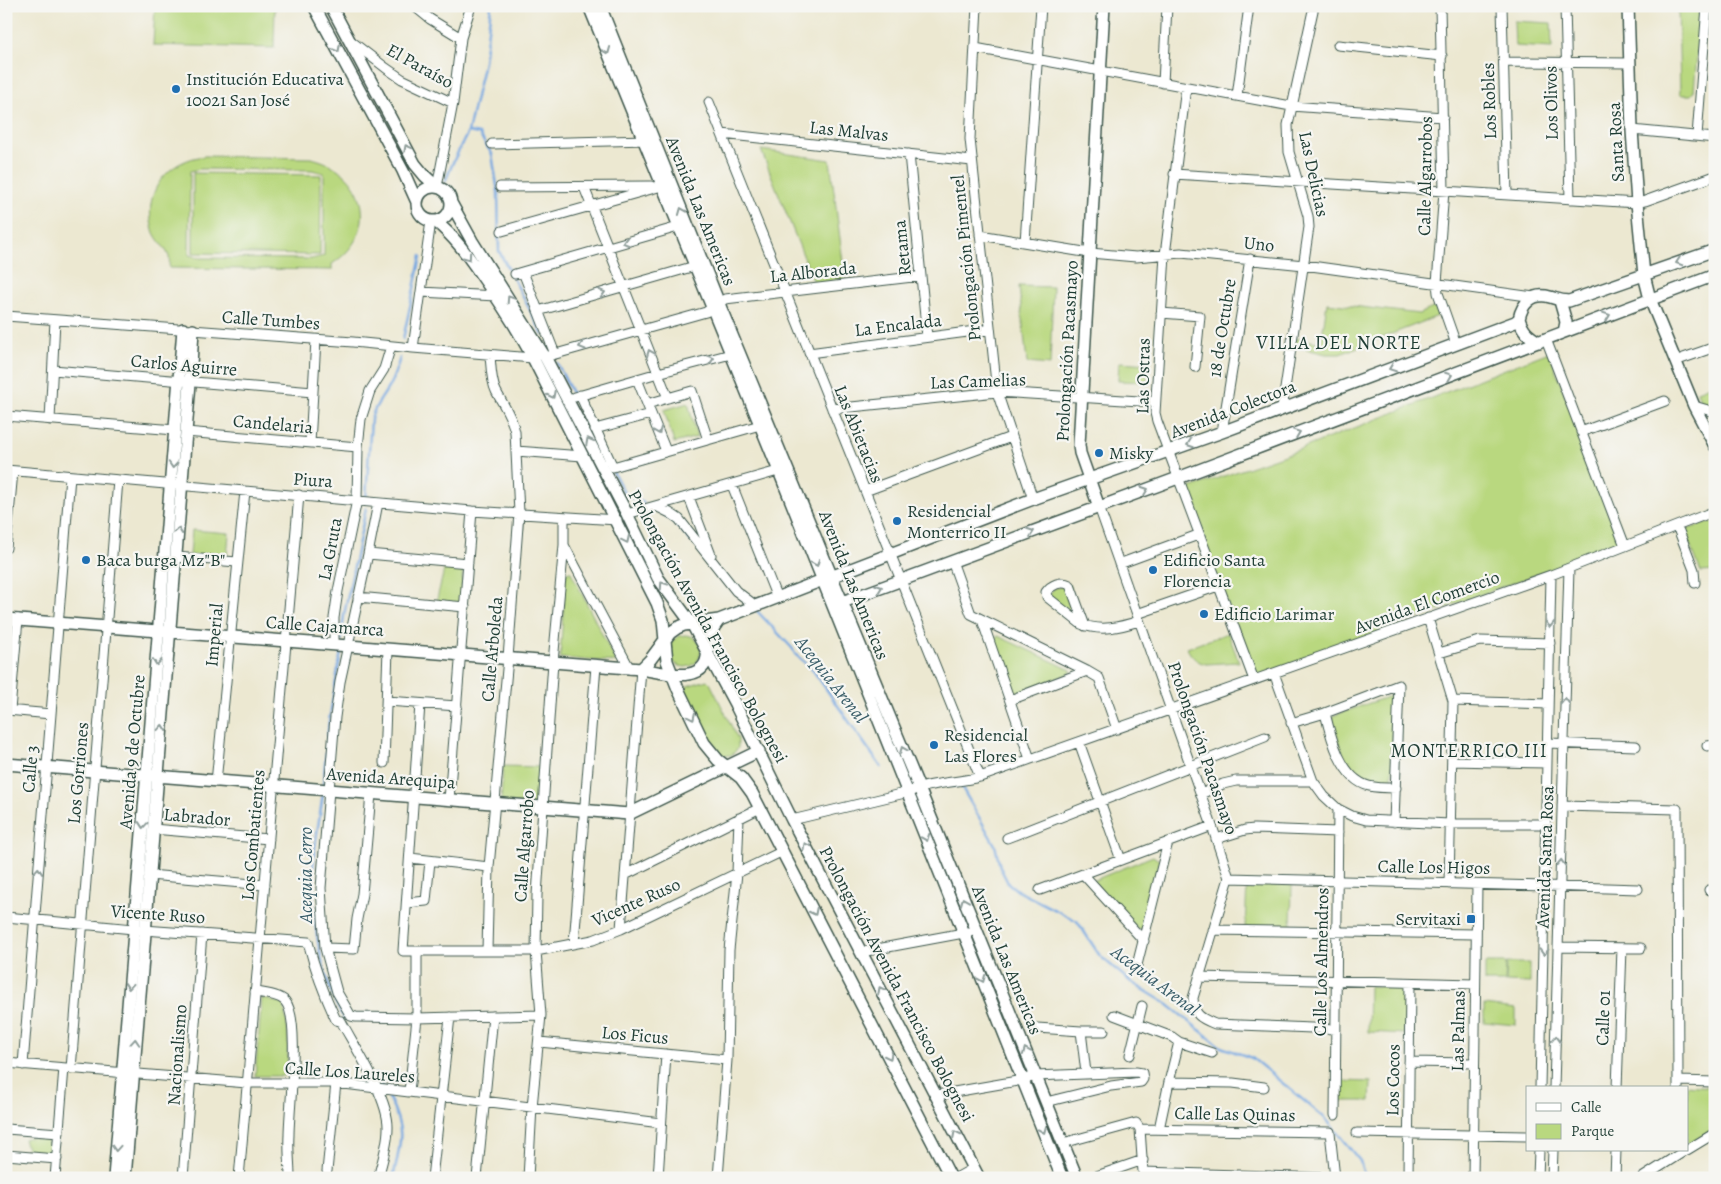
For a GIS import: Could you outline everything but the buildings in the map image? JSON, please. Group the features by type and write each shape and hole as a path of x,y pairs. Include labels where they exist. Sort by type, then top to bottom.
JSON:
{"street":[{"path":"314,6 403,171 417,202 419,212 426,219 433,221 445,217 451,203 447,192 425,176 415,164 331,6"},
{"path":"414,6 430,19 461,38"},
{"path":"437,186 453,103 461,38 471,6"},
{"name":"Avenida Las Americas","path":"589,6 648,140 914,790 976,930 1077,1178"},
{"name":"Avenida Las Americas","path":"600,6 678,227 715,305 731,354 760,425 783,470"},
{"name":"Prolongación Pimentel","path":"977,6 971,122 972,161 997,392 1033,500"},
{"path":"1025,242 1041,6"},
{"name":"Prolongación Pacasmayo","path":"1104,6 1081,397 1080,454 1229,878"},
{"path":"1163,83 1167,6"},
{"path":"1237,96 1249,6"},
{"name":"Las Delicias","path":"1282,409 1309,227 1308,216 1289,152 1290,106 1314,6"},
{"name":"Calle Algarrobos","path":"1440,6 1444,191 1437,283 1438,293 1456,344"},
{"name":"Los Robles","path":"1502,6 1507,195"},
{"name":"Los Olivos","path":"1565,6 1570,198"},
{"name":"Santa Rosa","path":"1628,6 1632,130 1644,275 1650,299 1675,361 1694,406 1715,446"},
{"path":"1697,136 1707,6"},
{"name":"El Paraíso","path":"348,38 402,79 453,103"},
{"path":"1338,45 1442,56"},
{"path":"975,48 1290,106 1443,118"},
{"path":"1504,62 1630,63"},
{"name":"Las Ostras","path":"1186,87 1165,255 1155,402 1157,421 1198,535 1254,680"},
{"name":"Las Abietacias","path":"709,102 980,777"},
{"path":"1632,130 1715,138"},
{"name":"Las Malvas","path":"722,134 972,161"},
{"path":"492,144 648,140"},
{"name":"Retama","path":"909,154 927,338"},
{"path":"1174,174 1637,203 1715,176"},
{"path":"417,202 421,192 430,186 437,186"},
{"path":"500,187 662,186"},
{"path":"502,231 662,186"},
{"path":"584,187 668,398"},
{"name":"Prolongación Avenida Francisco Bolognesi","path":"451,203 472,241 550,355 568,400 622,517 657,603 663,620 667,661 671,673 704,743 710,752 746,784 760,808 952,1178"},
{"path":"413,348 433,221"},
{"name":"Prolongación Avenida Francisco Bolognesi","path":"433,221 455,239 518,330 583,456 658,578 692,624 976,1173"},
{"path":"550,355 538,311 519,273 678,227"},
{"name":"Uno","path":"980,235 1090,253 1136,257 1181,253 1304,265 1534,297"},
{"path":"1625,546 1543,341 1528,336 1522,329 1519,320 1521,310 1526,302 1534,297 1543,295 1569,302 1715,250"},
{"name":"18 de Octubre","path":"1222,432 1250,259"},
{"path":"538,311 695,266"},
{"path":"838,603 1178,478 1715,275"},
{"name":"La Alborada","path":"550,355 706,312 725,299 921,276"},
{"path":"421,292 496,296"},
{"path":"1560,301 1566,322 1564,332"},
{"path":"1161,313 1200,316 1195,367"},
{"name":"Calle Tumbes","path":"6,316 533,358"},
{"path":"50,420 55,320"},
{"name":"Avenida Colectora","path":"692,624 719,620 1089,479 1168,452 1519,320"},
{"name":"La Encalada","path":"809,353 990,329"},
{"name":"Avenida 9 de Octubre","path":"125,1178 128,1073 188,330"},
{"path":"310,443 316,340"},
{"name":"La Gruta","path":"341,645 334,618 338,591 360,500 358,447 360,419 370,391 384,368 390,346"},
{"path":"1675,361 1715,347"},
{"path":"568,400 658,372 731,354"},
{"name":"Calle Arboleda","path":"487,951 494,804 519,513 513,422 495,389 490,355"},
{"name":"Carlos Aguirre","path":"52,370 313,392"},
{"path":"637,378 666,451"},
{"path":"647,404 692,392 708,440"},
{"name":"Las Camelias","path":"832,409 997,392 1155,402"},
{"path":"580,395 613,467 760,425"},
{"path":"1581,432 1665,401"},
{"path":"1694,406 1715,412"},
{"path":"595,429 651,414"},
{"name":"Candelaria","path":"6,416 358,447"},
{"path":"864,491 1011,437"},
{"path":"516,451 583,456"},
{"name":"Piura","path":"9,471 472,511 564,517 622,517 783,470"},
{"path":"6,548 9,471"},
{"name":"Calle 3","path":"23,1065 70,476"},
{"name":"Los Gorriones","path":"55,1178 82,924 118,480"},
{"path":"732,485 777,598"},
{"name":"Avenida 9 de Octubre","path":"165,631 176,557 176,486"},
{"name":"Imperial","path":"216,782 245,491"},
{"name":"Los Combatientes","path":"239,1178 299,495"},
{"path":"689,497 714,563"},
{"path":"378,503 358,597 341,645 340,682 323,791 321,888 325,948 337,992 351,1016 417,1018 542,1015"},
{"path":"656,506 670,512 679,519 736,591 756,606"},
{"path":"449,800 472,511"},
{"name":"Avenida El Comercio","path":"914,790 980,777 1551,575 1715,511"},
{"name":"Calle Algarrobo","path":"528,1178 532,1107 542,1015 536,951 537,895 564,545 564,517"},
{"path":"1677,526 1694,570 1696,583"},
{"path":"1119,564 1198,535"},
{"path":"564,545 636,669 621,929"},
{"path":"368,554 468,563"},
{"path":"176,557 237,562"},
{"path":"952,561 971,614 1087,670 1099,678 1117,729"},
{"name":"Avenida Santa Rosa","path":"1554,1086 1568,568"},
{"name":"Avenida Santa Rosa","path":"1540,1086 1551,575"},
{"path":"1085,626 1070,584 1062,583 1050,586 1046,592 1047,597 1072,619 1085,626 1117,628 1138,617 1218,586"},
{"path":"358,597 465,607"},
{"path":"1428,618 1453,701 1449,884"},
{"name":"Calle Cajamarca","path":"6,619 461,654 684,675 697,671 706,661 708,653"},
{"path":"18,620 8,710 51,714"},
{"path":"708,653 709,636 719,620"},
{"path":"982,620 1030,759"},
{"path":"636,669 650,660 665,639 677,628 692,624"},
{"path":"1439,653 1480,641 1550,643"},
{"path":"384,763 388,649"},
{"path":"574,943 586,811 596,666"},
{"path":"1010,700 1087,670"},
{"path":"1274,673 1313,782 1338,809 1366,820 1450,824 1546,824"},
{"path":"1291,724 1399,685 1394,822"},
{"path":"387,701 457,706"},
{"path":"1453,701 1548,704"},
{"path":"420,704 407,903 426,901 430,860"},
{"path":"1325,713 1342,764 1348,772 1355,779 1370,786 1396,788"},
{"path":"1006,838 1265,737"},
{"path":"1079,742 1121,860"},
{"path":"1547,743 1636,746"},
{"name":"Avenida Arequipa","path":"6,764 323,791 629,814 759,751"},
{"path":"1452,761 1547,763"},
{"name":"Avenida 9 de Octubre","path":"139,930 149,875 152,829 152,776"},
{"path":"1201,794 1224,784 1236,782 1313,782"},
{"path":"792,820 914,790"},
{"name":"Avenida Las Americas","path":"914,790 964,934 1062,1178"},
{"path":"325,948 354,949 362,894 371,794"},
{"path":"1562,806 1677,809 1678,1084 1715,1082"},
{"path":"625,875 760,808"},
{"name":"Calle Los Almendros","path":"1335,1115 1338,809"},
{"path":"718,1178 727,1060 729,950 737,873 739,818"},
{"path":"1040,890 1212,826"},
{"name":"Labrador","path":"152,829 269,839"},
{"path":"1216,839 1254,829 1338,832"},
{"path":"1136,969 1168,842"},
{"name":"Vicente Ruso","path":"407,903 403,951 536,951 593,940 621,929 783,851"},
{"path":"410,858 490,867"},
{"path":"1083,874 1144,941"},
{"path":"149,875 265,885"},
{"path":"1229,878 1193,998 1193,1009 1202,1019 1215,1024 1336,1029"},
{"name":"Calle Los Higos","path":"1229,878 1560,886 1638,890"},
{"name":"Las Palmas","path":"1473,1178 1477,885"},
{"name":"Vicente Ruso","path":"6,917 139,930 308,942 316,975 336,1020 341,1021 382,1089"},
{"path":"861,952 964,934 976,930"},
{"path":"1213,930 1476,934"},
{"name":"Nacionalismo","path":"183,1178 202,934"},
{"path":"1558,947 1641,948"},
{"name":"Calle 01","path":"1617,1086 1622,948"},
{"path":"409,1092 417,1018 417,951"},
{"path":"1199,977 1475,984"},
{"name":"Los Cocos","path":"1408,1178 1410,983"},
{"path":"256,992 269,994 284,1000 290,1011 293,1031 289,1136 290,1178"},
{"path":"1130,1055 1142,1006"},
{"path":"1114,1015 1179,1042 1212,1052"},
{"path":"477,1178 493,1016"},
{"path":"432,1178 450,1017"},
{"path":"1037,1028 1081,1031 1104,1030"},
{"path":"1081,1031 1086,1073"},
{"name":"Los Ficus","path":"539,1042 727,1060"},
{"path":"1159,1129 1168,1082 1179,1042"},
{"path":"658,1178 666,1054"},
{"path":"1409,1062 1474,1063"},
{"name":"Calle Los Laureles","path":"6,1063 247,1083 336,1084 661,1123"},
{"path":"937,1095 1035,1076 1141,1072 1141,1082 1111,1086 1046,1102"},
{"name":"Avenida 9 de Octubre","path":"114,1178 128,1073"},
{"path":"1168,1082 1233,1083 1264,1087"},
{"path":"327,1171 336,1084"},
{"path":"378,1178 388,1128 382,1089"},
{"name":"Calle Las Quinas","path":"1063,1143 1136,1123 1140,1129 1330,1132 1335,1178"},
{"path":"1140,1129 1144,1172 1221,1176 1330,1178"},
{"path":"6,1130 59,1133"},
{"path":"1357,1133 1526,1136"},
{"path":"1688,1149 1715,1134"},
{"path":"1538,1178 1539,1152"},
{"path":"1552,1178 1553,1152"},
{"path":"1615,1178 1616,1152"},
{"path":"1642,1178 1677,1153"},
{"path":"6,1155 57,1159"},
{"path":"1091,1178 1143,1160"},
{"path":"956,1178 976,1173"}],"green space":[{"path":"155,6 275,6 274,48 153,45"},
{"path":"1678,6 1701,6 1694,91 1691,95 1682,95 1680,93"},
{"path":"1514,21 1551,23 1552,48 1515,46"},
{"path":"761,150 830,160 845,278 815,285"},
{"path":"205,156 311,158 330,165 345,175 355,188 361,203 362,220 358,236 348,251 332,264 332,270 169,268 168,254 153,230 151,203 161,180 169,171 191,159","holes":["201,169 312,170 324,173 324,256 311,259 200,258 189,255 190,171"]},
{"path":"193,173 321,175 320,255 193,253"},
{"path":"1019,286 1053,287 1050,365 1027,363"},
{"path":"1327,303 1419,314 1435,307 1438,316 1340,354 1326,354 1293,346 1295,338 1321,343"},
{"path":"1549,352 1620,544 1255,677 1184,490 1293,452"},
{"path":"1119,362 1148,364 1147,382 1118,381"},
{"path":"1715,384 1715,408 1702,406 1697,391"},
{"path":"688,403 697,437 674,443 664,410"},
{"path":"1715,521 1715,571 1701,572 1684,530"},
{"path":"192,530 229,533 227,558 190,555"},
{"path":"445,566 463,566 461,604 436,603"},
{"path":"566,572 571,572 616,662 560,658"},
{"path":"1069,585 1080,617 1076,619 1051,598 1050,594 1054,588"},
{"path":"1228,633 1239,662 1206,664 1195,659 1187,648"},
{"path":"685,635 691,636 696,640 700,645 700,657 696,662 691,666 685,667 679,666 674,662 670,657 669,651 670,645 674,640 679,636"},
{"path":"998,636 1071,670 1071,673 1013,695 993,640"},
{"path":"707,680 738,739 738,748 732,755 721,756 715,752 685,693 687,686"},
{"path":"1393,695 1392,784 1368,782 1353,771 1347,763 1332,716"},
{"path":"503,766 542,767 539,805 501,803"},
{"path":"1153,856 1160,861 1142,929 1138,929 1092,881"},
{"path":"1247,883 1292,884 1291,929 1245,928"},
{"path":"1485,963 1506,963 1505,982 1485,982"},
{"path":"1507,963 1530,963 1530,983 1506,982"},
{"path":"1369,986 1403,987 1406,992 1405,1034 1368,1032"},
{"path":"262,998 283,1004 288,1040 285,1076 255,1076"},
{"path":"1484,1005 1516,1009 1516,1025 1484,1022"},
{"path":"1341,1081 1371,1082 1370,1101 1341,1101"},
{"path":"1684,1085 1715,1087 1715,1128 1688,1144 1688,1086"},
{"path":"30,1137 47,1139 48,1143 52,1144 51,1153 28,1152 24,1139"}],"waterway":[{"path":"445,182 468,132 484,62 491,6"},
{"name":"Acequia Arenal","path":"468,132 479,134 492,154 498,192 499,251 543,335"},
{"name":"Acequia Cerro","path":"403,339 421,256"},
{"name":"Acequia Cerro","path":"366,499 371,419 375,408 391,383 400,358"},
{"name":"Acequia Arenal","path":"557,363 572,393"},
{"name":"Acequia Arenal","path":"578,402 601,450"},
{"name":"Acequia Arenal","path":"611,468 626,496 644,503"},
{"name":"Acequia Cerro","path":"341,640 344,615 366,508"},
{"name":"Acequia Arenal","path":"664,514 691,541"},
{"name":"Acequia Arenal","path":"757,611 792,648 795,654 812,669 881,767"},
{"name":"Acequia Cerro","path":"323,785 329,721 341,652"},
{"name":"Acequia Arenal","path":"950,786 961,786 995,845 1000,867 1008,883 1018,891 1077,921 1100,956 1131,982 1167,1004 1221,1047 1252,1058 1325,1118 1360,1161 1365,1178"},
{"name":"Acequia Cerro","path":"323,793 313,863 314,910 323,967 344,1019"},
{"name":"Acequia Cerro","path":"375,1074 382,1086"},
{"name":"Acequia Cerro","path":"389,1098 400,1129 400,1146 393,1178"}],"place":[{"name":"Institución Educativa 10021 San José","path":"176,89"},
{"name":"Misky","path":"1099,453"},
{"name":"Residencial Monterrico II","path":"897,521"},
{"name":"Baca burga Mz\"B\"","path":"86,560"},
{"name":"Edificio Santa Florencia","path":"1153,570"},
{"name":"Edificio Larimar","path":"1204,614"},
{"name":"Residencial Las Flores","path":"934,745"},
{"name":"Servitaxi","path":"1471,919"}],"district":[{"name":"VILLA DEL NORTE","path":"1339,342"},
{"name":"MONTERRICO III","path":"1469,750"}]}
